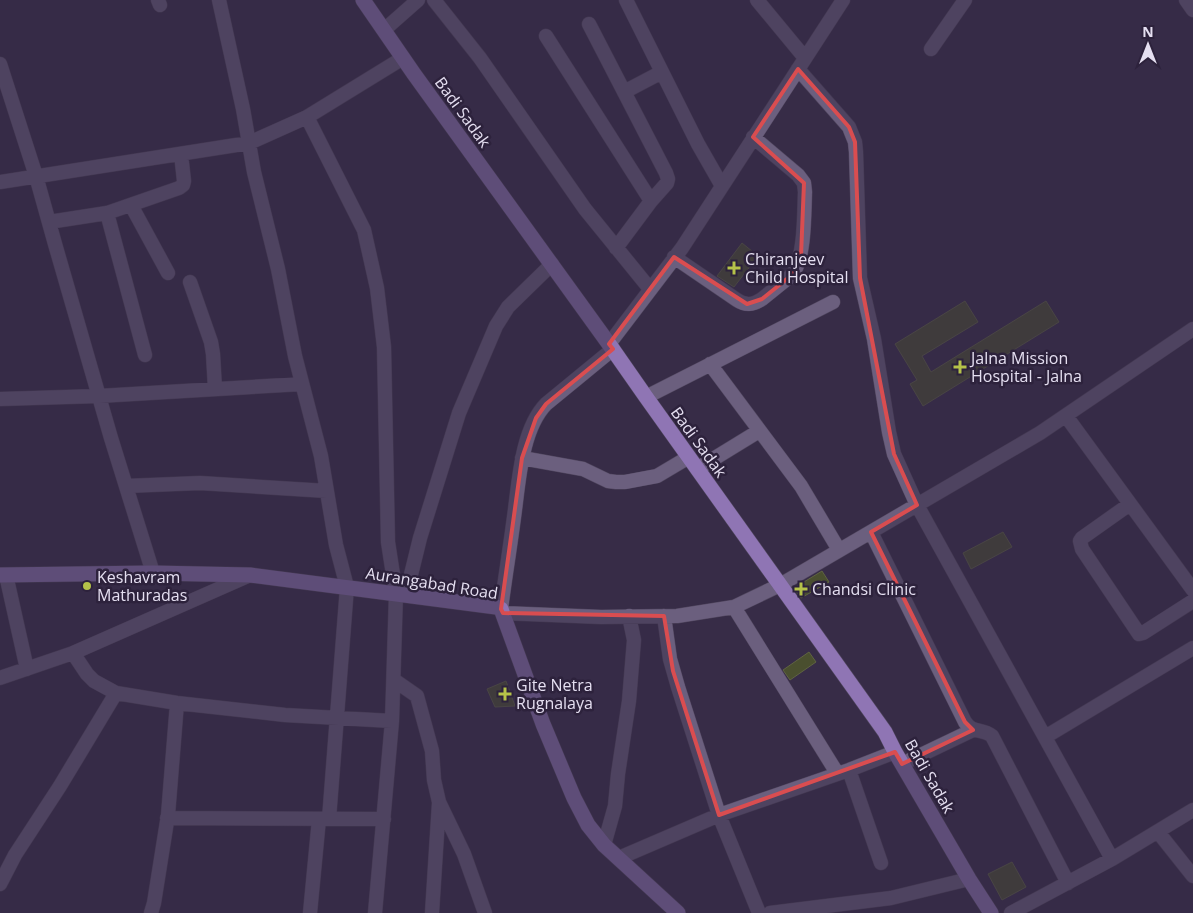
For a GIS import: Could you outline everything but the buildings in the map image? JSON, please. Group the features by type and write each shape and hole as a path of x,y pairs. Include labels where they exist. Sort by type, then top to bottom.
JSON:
{"main road":[{"name":"Badi Sadak","path":"363,0 885,732 969,880 991,913"},
{"name":"Aurangabad Road","path":"3,575 153,573 250,575 496,607 502,611 543,724 574,798 588,825 604,845 678,913"}],"street":[{"path":"219,0 243,109 254,172 278,269 295,356 321,456 336,544 347,587 338,718 310,913"},
{"path":"384,30 418,0"},
{"path":"434,0 480,58 585,209 650,289"},
{"path":"626,0 698,144 722,186"},
{"path":"757,0 849,127 855,142 860,278 874,338 890,440 898,464 917,504 1112,860"},
{"path":"843,0 682,248 650,289 611,346 540,410 522,458 502,611 602,617 677,616 734,607 780,585 1040,433 1193,329"},
{"path":"930,49 965,0"},
{"path":"1186,0 1193,10"},
{"path":"589,24 668,179 667,183 616,248"},
{"path":"546,36 651,201"},
{"path":"0,182 249,143 307,116 403,58"},
{"path":"0,64 36,176 99,396 153,573"},
{"path":"624,92 662,72"},
{"path":"307,116 364,230 377,288 384,347 388,542 401,595"},
{"path":"674,257 737,300 747,304 752,304 762,299 797,269 801,256 804,183 798,175 753,137"},
{"path":"48,222 108,213 179,188 183,185 180,154"},
{"path":"131,205 168,273"},
{"path":"108,213 145,355"},
{"path":"375,913 401,595 459,413 496,326 512,303 552,264"},
{"path":"190,282 211,342 215,389"},
{"path":"646,397 833,302"},
{"path":"710,364 801,486 838,550"},
{"path":"0,399 99,396 302,384"},
{"path":"1066,416 1193,590"},
{"path":"522,458 583,469 608,480 625,482 657,476 693,463 759,431"},
{"path":"126,486 200,483 327,491"},
{"path":"1130,504 1082,538 1080,541 1082,549 1139,634 1193,601"},
{"path":"871,532 965,722 972,730"},
{"path":"3,575 26,669"},
{"path":"0,678 73,652 250,575"},
{"path":"734,607 843,771 881,863"},
{"path":"604,845 615,806 629,701 634,640 629,616"},
{"path":"664,616 673,671 719,816 759,913"},
{"path":"1045,737 1193,648"},
{"path":"73,652 87,674 94,681 116,693 177,703 285,715 392,721"},
{"path":"394,680 416,696 432,750 434,780 439,802 464,854 485,913"},
{"path":"0,884 15,855 60,786 116,693"},
{"path":"151,913 167,818 177,703"},
{"path":"619,858 719,816 843,771 899,758 972,730 986,732 992,736 1068,883"},
{"path":"432,913 439,802"},
{"path":"1011,913 1112,860 1193,810"},
{"path":"167,818 384,820"},
{"path":"1158,832 1193,876"},
{"path":"770,913 880,900 969,880"}],"highlighted area":[{"path":"798,69 849,127 855,142 860,278 894,454 917,505 871,532 965,722 973,730 902,764 895,752 719,815 673,671 664,616 503,613 501,609 522,458 536,418 546,404 613,349 609,344 674,257 747,304 762,299 793,274 801,256 804,183 753,137"}],"place":[{"name":"Chiranjeev Child Hospital","path":"734,268"},
{"name":"Jalna Mission Hospital - Jalna","path":"960,367"},
{"name":"Keshavram Mathuradas","path":"87,586"},
{"name":"Chandsi Clinic","path":"801,589"},
{"name":"Gite Netra Rugnalaya","path":"505,694"}]}
